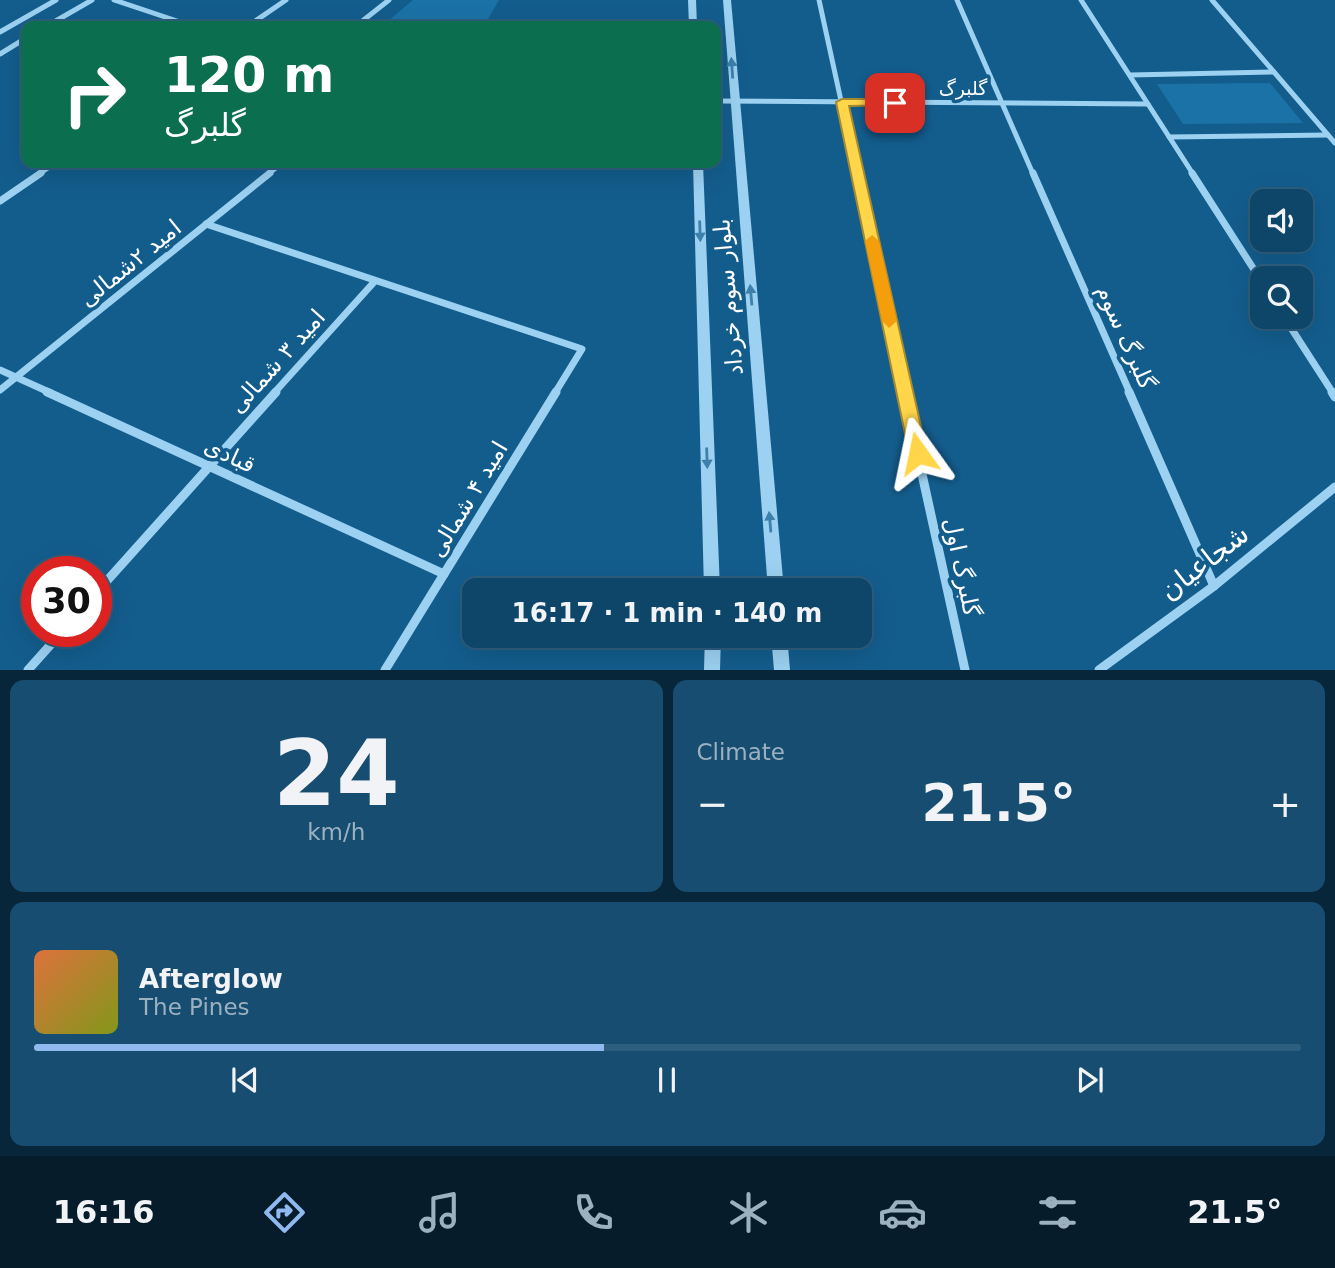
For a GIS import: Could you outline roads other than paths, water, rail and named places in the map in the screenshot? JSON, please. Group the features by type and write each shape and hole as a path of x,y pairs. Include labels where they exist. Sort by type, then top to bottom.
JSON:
{"street":[{"path":"0,32 56,0"},
{"path":"56,21 92,0"},
{"path":"114,0 177,21"},
{"path":"255,21 286,0"},
{"path":"362,21 389,0"},
{"path":"692,0 693,21"},
{"name":"بلوار سوم خرداد","path":"726,0 775,578"},
{"name":"گلبرگ اول","path":"819,0 965,670"},
{"name":"گلبرگ سوم","path":"957,0 1214,586"},
{"path":"1081,0 1252,266"},
{"path":"1212,0 1335,143"},
{"path":"0,54 21,41"},
{"path":"1130,75 1274,72"},
{"name":"گلبرگ","path":"721,102 1148,104"},
{"path":"1170,137 1328,135"},
{"path":"0,201 48,168"},
{"name":"امید ۲شمالی","path":"0,390 276,168"},
{"name":"بلوار سوم خرداد","path":"698,168 712,578"},
{"path":"206,225 375,281"},
{"name":"امید ۴ شمالی","path":"375,281 582,349 385,670"},
{"name":"امید ۳ شمالی","path":"112,575 375,281"},
{"path":"1292,329 1335,397"},
{"name":"قبادی","path":"0,370 444,574"},
{"name":"شجاعیان","path":"1099,670 1214,586 1335,487"},
{"path":"28,670 49,647"},
{"path":"712,670 713,648"},
{"path":"780,648 782,670"}]}
